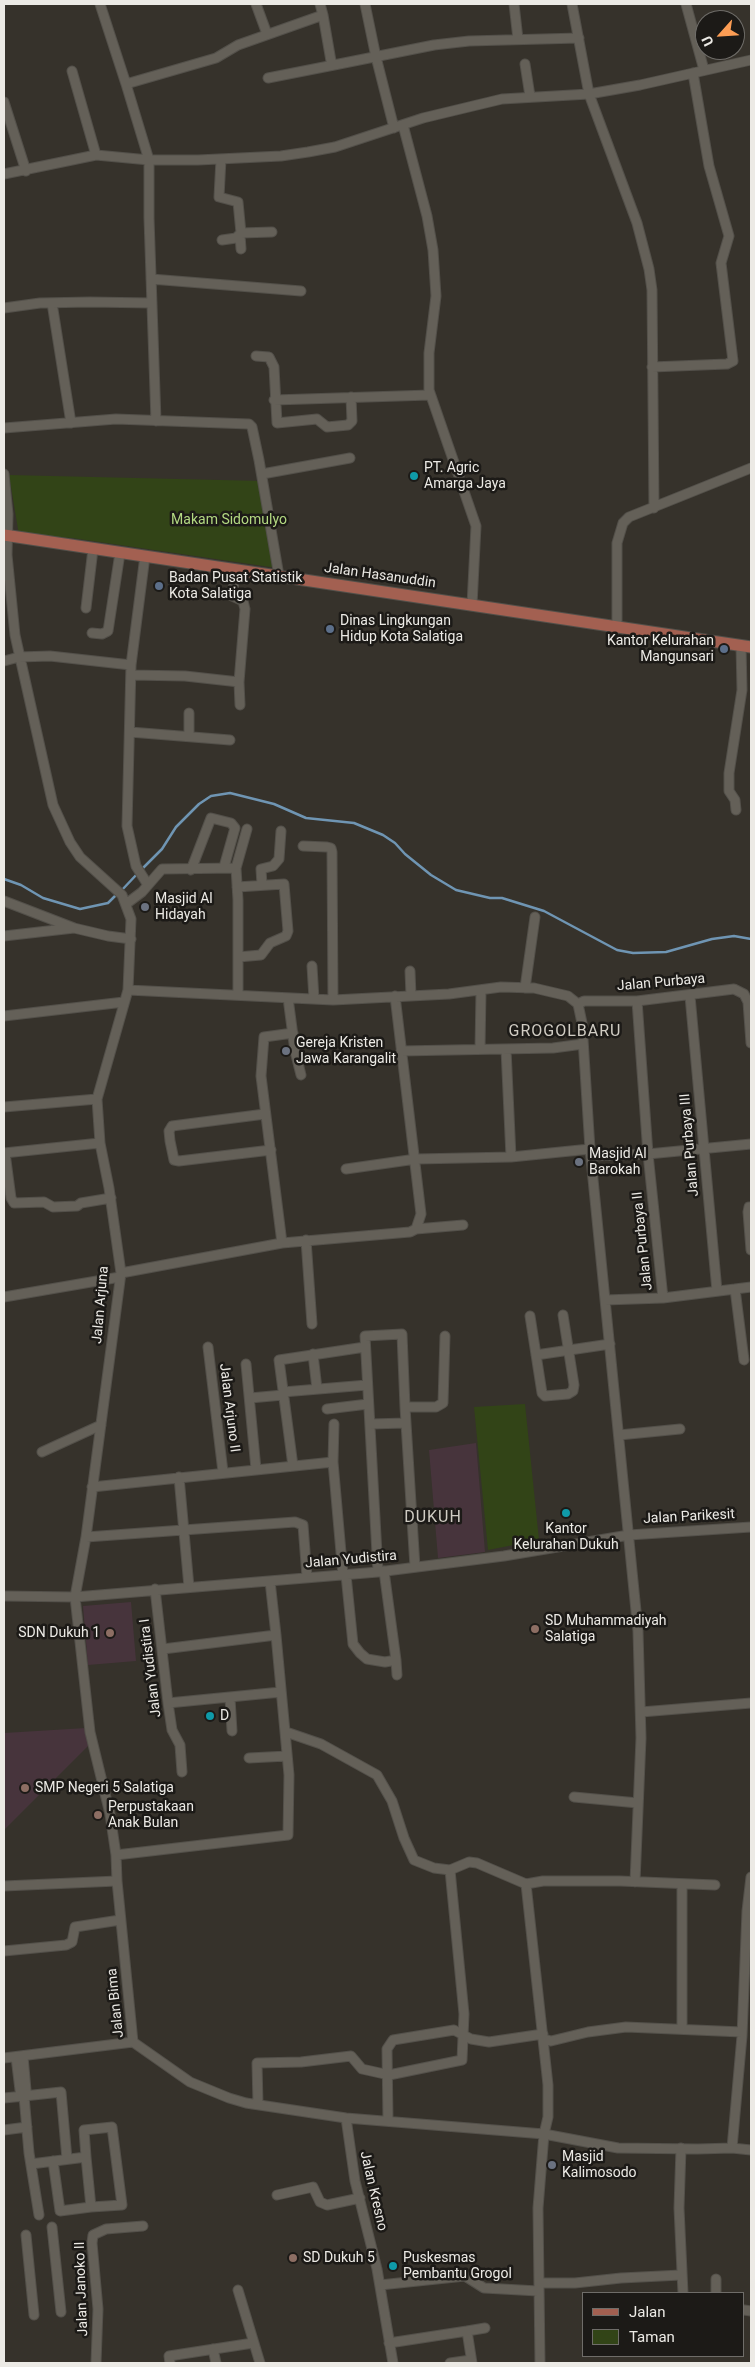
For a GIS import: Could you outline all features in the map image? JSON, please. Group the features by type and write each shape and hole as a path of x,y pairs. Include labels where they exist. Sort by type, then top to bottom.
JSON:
{"main road":[{"name":"Jalan Hasanuddin","path":"5,535 746,646"}],"street":[{"path":"100,4 149,160 156,421"},
{"path":"256,4 267,34"},
{"path":"320,4 331,61 334,65"},
{"path":"365,4 394,128"},
{"path":"514,4 518,39"},
{"path":"572,4 589,94 629,198 645,251 652,290 654,508"},
{"path":"686,4 704,70"},
{"path":"126,84 216,58 238,45 323,15"},
{"path":"268,78 460,42 579,38"},
{"path":"4,174 26,171 96,155 149,160 221,159 308,152 336,147 403,125 502,99 589,94 640,85 751,60"},
{"path":"524,64 530,96"},
{"path":"72,71 96,155"},
{"path":"652,367 727,364 733,361 721,263 728,236 709,166 693,73"},
{"path":"4,102 26,171"},
{"path":"403,125 427,216 433,250 436,296 429,353 430,395 476,526 472,605"},
{"path":"221,159 219,197 238,202 241,249"},
{"path":"222,240 241,234 272,232"},
{"path":"151,279 301,291"},
{"path":"4,308 52,303 152,303"},
{"path":"52,303 72,423"},
{"path":"256,356 266,356 272,360 276,384 274,400 277,423 317,419 327,427 342,427 352,421 352,397"},
{"path":"274,400 430,395"},
{"path":"4,428 116,419 248,424 252,427 262,474 279,576"},
{"path":"262,474 350,458"},
{"path":"617,628 618,534 623,523 629,517 751,468"},
{"path":"4,474 8,514 5,535 19,657"},
{"path":"86,608 93,549"},
{"path":"92,633 102,634 108,631 120,553"},
{"path":"145,556 131,665 127,826 136,866 148,885"},
{"path":"236,570 232,596 243,601 245,609 239,682 240,705"},
{"path":"736,810 735,800 729,791 729,773 742,690 746,646"},
{"path":"4,660 19,657 67,657 131,665"},
{"name":"Jalan Arjuna","path":"19,657 48,785 60,823 80,857 122,895 132,919 128,990 98,1099 100,1143 111,1198 120,1275 86,1537 74,1597"},
{"path":"131,675 185,676 239,682"},
{"path":"189,713 189,736"},
{"path":"130,732 230,740"},
{"path":"191,870 211,818 231,823 235,828 224,867"},
{"path":"238,994 236,868 247,829"},
{"path":"262,885 261,869 274,866 279,859 281,831"},
{"path":"303,846 327,847 332,852 333,1000"},
{"path":"126,904 148,885 162,869 236,868"},
{"path":"237,887 284,884 288,931 286,936 270,943 261,956 238,957"},
{"path":"4,901 74,928 131,939"},
{"path":"525,988 535,917"},
{"path":"4,936 74,928"},
{"path":"312,966 314,999"},
{"path":"410,971 412,996"},
{"path":"128,990 333,1000 481,991 501,987 558,992 568,996 578,1004 638,1631 640,1712 635,1882"},
{"name":"Jalan Purbaya","path":"578,1004 584,1002 637,1002 734,989 744,994 748,1002 751,1043"},
{"path":"480,1049 481,991"},
{"path":"395,996 416,1158 421,1214 416,1229"},
{"name":"Jalan Purbaya III","path":"690,996 717,1291"},
{"path":"288,998 301,1075"},
{"path":"4,1016 124,1002"},
{"name":"Jalan Purbaya II","path":"637,1002 648,1154 663,1298"},
{"path":"282,1243 260,1076 264,1037 293,1033"},
{"path":"401,1051 553,1048 583,1044"},
{"path":"506,1048 511,1157"},
{"path":"4,1107 98,1099"},
{"path":"265,1114 172,1126 169,1131 170,1141 174,1160 179,1161 271,1150"},
{"path":"100,1143 4,1153 11,1198 14,1203 44,1202 53,1207 77,1206 81,1202 111,1198"},
{"path":"346,1170 416,1158 511,1157 591,1152 648,1154 751,1144"},
{"path":"751,1207 749,1207 748,1212 751,1250"},
{"path":"4,1297 282,1243 410,1232 416,1229 463,1225"},
{"path":"306,1240 312,1324"},
{"path":"605,1300 663,1298 751,1287"},
{"path":"735,1289 744,1360"},
{"path":"530,1316 543,1395 568,1394 572,1391 574,1385 563,1315"},
{"path":"397,1675 381,1572 368,1404 365,1336 402,1334 415,1567"},
{"path":"405,1407 436,1407 443,1403 445,1336"},
{"path":"536,1355 610,1344"},
{"name":"Jalan Arjuno II","path":"208,1347 224,1472"},
{"path":"293,1466 279,1360 366,1347"},
{"path":"313,1354 317,1389"},
{"path":"246,1364 256,1469"},
{"path":"250,1398 317,1389 367,1385"},
{"path":"327,1409 368,1404"},
{"path":"370,1424 406,1423"},
{"path":"334,1424 334,1462 352,1636 356,1649 367,1659 378,1662 396,1660"},
{"path":"42,1452 101,1425"},
{"path":"619,1434 680,1429"},
{"path":"92,1487 334,1462"},
{"path":"179,1477 189,1586"},
{"path":"86,1537 295,1522 303,1525 307,1577"},
{"name":"Jalan Parikesit","path":"629,1535 751,1527"},
{"name":"Jalan Yudistira","path":"4,1596 74,1597 189,1586 381,1572 504,1556 629,1535"},
{"path":"116,1855 287,1836 290,1805 286,1732 270,1581"},
{"name":"Jalan Yudistira I","path":"155,1589 168,1703 172,1730 180,1745 182,1772"},
{"name":"Jalan Bima","path":"74,1597 90,1732 110,1814 116,1855 116,1881 133,2042 190,2082 230,2098 258,2104 346,2118 544,2134 618,2148 732,2148 751,2150"},
{"path":"163,1649 276,1635"},
{"path":"168,1703 281,1692"},
{"path":"230,1698 232,1731"},
{"path":"640,1712 751,1703"},
{"path":"286,1732 313,1740 372,1772 386,1788 406,1844 414,1860 434,1868 450,1870 469,1862 477,1863 526,1884 543,1881 715,1885"},
{"path":"249,1758 287,1756"},
{"path":"574,1797 638,1802"},
{"path":"258,2104 257,2063 302,2062 351,2056 362,2069 389,2075 458,2062 463,2056 464,2014 450,1870"},
{"path":"732,2148 745,2035 751,1877"},
{"path":"4,1886 116,1881"},
{"path":"526,1884 548,2085 548,2117 544,2134 538,2208 540,2363"},
{"path":"682,1885 682,2028"},
{"path":"4,1951 66,1945 72,1942 75,1927 120,1920"},
{"path":"388,2120 389,2075 387,2049 392,2040 449,2030 459,2031 471,2039 489,2042 544,2037 551,2041 614,2027 682,2028 745,2035"},
{"path":"4,2058 133,2042"},
{"path":"20,2056 26,2090 24,2096 27,2127 39,2216"},
{"path":"4,2098 61,2092 67,2159"},
{"name":"Jalan Kresno","path":"346,2118 348,2142 377,2269 393,2363"},
{"path":"4,2130 27,2127"},
{"path":"53,2161 60,2211 122,2205 112,2127 84,2130 92,2207"},
{"path":"680,2148 681,2275 683,2292"},
{"path":"31,2164 86,2157"},
{"path":"277,2195 313,2187 320,2202 327,2205 360,2198"},
{"name":"Jalan Janoko II","path":"96,2363 98,2309 92,2243 93,2235 106,2229 143,2226"},
{"path":"52,2227 61,2312"},
{"path":"26,2235 34,2315"},
{"path":"380,2285 465,2276 484,2288 538,2287 621,2278 681,2275"},
{"path":"716,2278 716,2292"},
{"path":"238,2290 260,2363"},
{"path":"389,2343 485,2328"},
{"path":"450,2363 471,2361 467,2331"},
{"path":"170,2363 168,2356 253,2343"},
{"path":"213,2349 216,2363"}],"shaded area":[{"path":"476,1443 485,1552 438,1558 429,1450"},
{"name":"SDN Dukuh 1","path":"131,1602 136,1661 88,1665 83,1606"},
{"name":"SMP Negeri 5 Salatiga","path":"86,1728 89,1745 4,1830 4,1733"}],"green space":[{"name":"Makam Sidomulyo","path":"9,475 263,481 277,568 72,538 19,535"},
{"path":"525,1404 539,1540 488,1550 474,1407"}],"waterway":[{"path":"142,869 162,849 176,827 199,804 211,796 230,793 274,804 306,818 354,823 383,835 395,843 405,854 431,875 456,890 490,898 502,898 544,911 617,950 633,953 666,952 712,939 734,936 751,939"},
{"path":"121,891 138,873"},
{"path":"4,879 21,885 43,898 80,909 108,903 117,894"}],"place":[{"name":"PT. Agric Amarga Jaya","path":"414,476"},
{"name":"Badan Pusat Statistik Kota Salatiga","path":"159,586"},
{"name":"Dinas Lingkungan Hidup Kota Salatiga","path":"330,629"},
{"name":"Kantor Kelurahan Mangunsari","path":"724,649"},
{"name":"Masjid Al Hidayah","path":"145,907"},
{"name":"Gereja Kristen Jawa Karangalit","path":"286,1051"},
{"name":"Masjid Al Barokah","path":"579,1162"},
{"name":"Kantor Kelurahan Dukuh","path":"566,1513"},
{"name":"SD Muhammadiyah Salatiga","path":"535,1629"},
{"name":"SDN Dukuh 1","path":"110,1633"},
{"name":"D","path":"210,1716"},
{"name":"SMP Negeri 5 Salatiga","path":"25,1788"},
{"name":"Perpustakaan Anak Bulan","path":"98,1815"},
{"name":"Masjid Kalimosodo","path":"552,2165"},
{"name":"SD Dukuh 5","path":"293,2258"},
{"name":"Puskesmas Pembantu Grogol","path":"393,2266"}],"district":[{"name":"GROGOLBARU","path":"565,1032"},
{"name":"DUKUH","path":"433,1518"}]}
